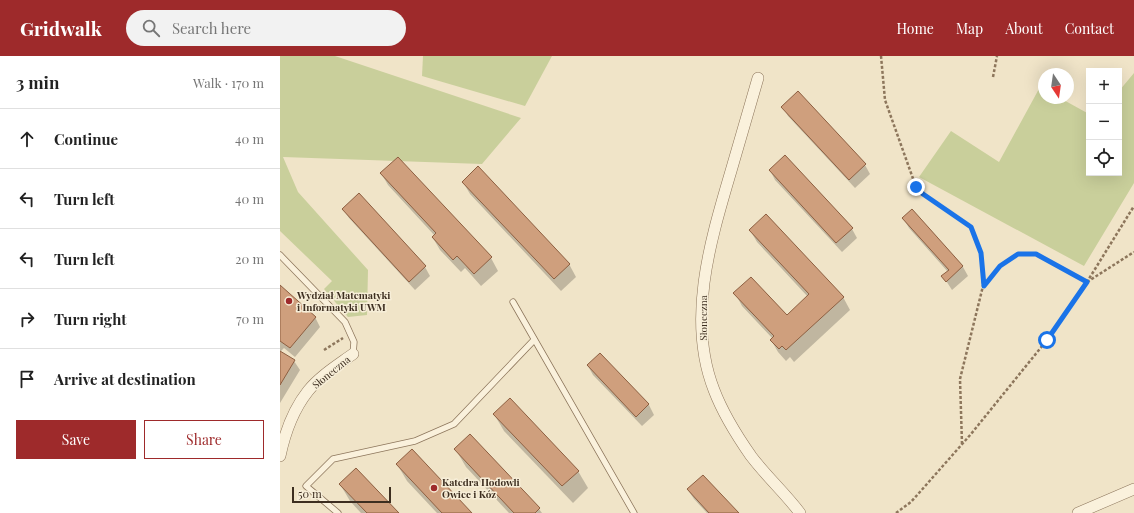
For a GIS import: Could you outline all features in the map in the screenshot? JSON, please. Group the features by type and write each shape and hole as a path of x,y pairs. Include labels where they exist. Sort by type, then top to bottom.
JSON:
{"street":[{"name":"Słoneczna","path":"758,78 717,218 710,252 702,298 704,359 714,390 731,423 751,456 800,513"},
{"name":"Słoneczna","path":"280,456 284,438 294,414 309,390 330,371 353,354"},
{"path":"1078,513 1134,489"}],"lane":[{"path":"280,255 344,322 354,342 353,354"},
{"path":"513,302 634,513"},
{"path":"338,513 306,486 333,459 415,441 454,424 534,340"}],"path":[{"path":"881,56 885,100 916,187 923,194 971,227 981,253 984,286 960,379 962,444"},
{"path":"993,77 997,56"},
{"path":"896,513 911,502 962,444 1047,340 1087,282 1134,206"},
{"path":"1087,282 1134,252"},
{"path":"984,286 1000,266 1018,254 1036,254 1087,282"},
{"path":"324,350 343,338"}],"green space":[{"path":"280,56 335,56 521,118 482,164 283,157 298,192 368,270 367,315 348,317 324,289 332,281 280,231"},
{"path":"423,56 552,56 525,106 422,76"},
{"path":"1134,73 1134,183 1084,266 919,177 951,131 999,162 1038,91 1038,104 1071,104 1086,112 1086,176 1122,176 1122,87"}],"building":[{"path":"798,91 866,164 849,180 781,107"},
{"path":"785,155 853,228 836,243 769,170"},
{"path":"398,157 492,257 474,274 457,256 453,260 432,237 436,233 380,173"},
{"path":"478,166 570,264 554,279 462,182"},
{"path":"359,193 426,266 409,282 342,209"},
{"path":"912,209 963,266 946,282 941,276 949,270 902,218"},
{"path":"766,214 844,297 786,350 782,346 779,349 770,340 774,336 733,293 751,277 787,315 809,294 749,230"},
{"name":"Wydział Matematyki i Informatyki UWM","path":"280,285 316,317 290,348 280,341"},
{"path":"280,351 295,360 280,385"},
{"path":"600,353 649,404 636,417 587,365"},
{"path":"510,398 579,471 562,486 493,414"},
{"path":"470,434 540,508 535,513 514,513 454,449"},
{"name":"Katedra Hodowli Owiec i Kóz","path":"412,449 472,513 442,513 396,464"},
{"path":"356,468 399,513 367,513 339,484"},
{"path":"703,475 739,513 709,513 687,489"}],"place":[{"name":"Wydział Matematyki i Informatyki UWM","path":"289,301"},
{"name":"Katedra Hodowli Owiec i Kóz","path":"434,488"}],"route":[{"path":"916,187 923,194 971,227 981,253 984,286 1000,266 1018,254 1036,254 1087,282 1047,340"}]}
